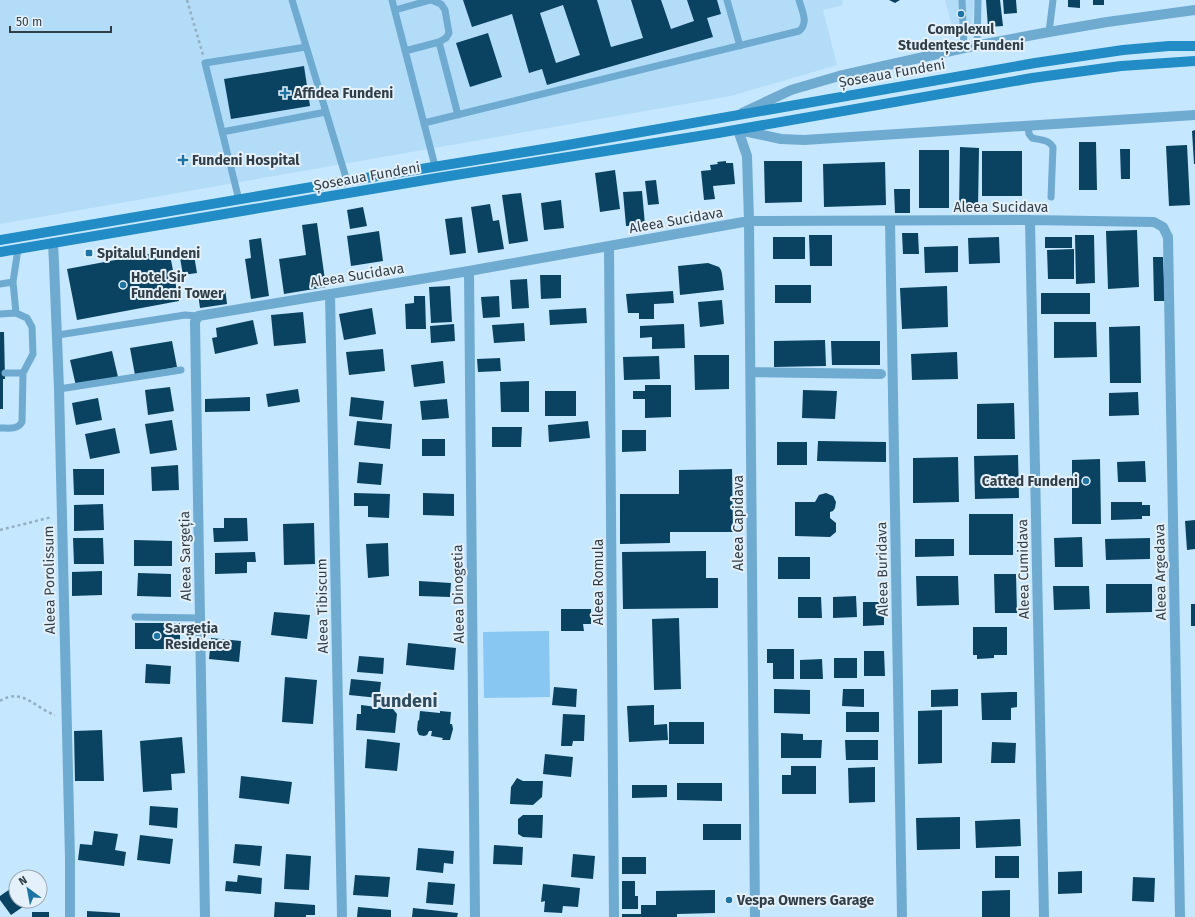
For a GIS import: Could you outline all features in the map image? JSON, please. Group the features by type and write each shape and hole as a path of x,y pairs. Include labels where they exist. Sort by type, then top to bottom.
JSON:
{"main road":[{"name":"Șoseaua Fundeni","path":"0,240 1080,56 1169,46 1195,46"},
{"name":"Șoseaua Fundeni","path":"0,252 437,178 738,130 1077,71 1121,66 1195,61"}],"street":[{"name":"Șoseaua Fundeni","path":"737,115 801,86 839,76 964,48 1049,32 1107,22 1195,10"},
{"name":"Șoseaua Fundeni","path":"738,130 781,138 804,140 1195,115"},
{"name":"Aleea Capidava","path":"738,130 747,156 750,221 755,917"},
{"name":"Aleea Sucidava","path":"198,316 469,271 750,221 1030,220 1154,222 1163,227"},
{"name":"Aleea Cumidava","path":"1030,220 1044,917"},
{"name":"Aleea Buridava","path":"890,221 902,917"},
{"name":"Aleea Argedava","path":"1163,227 1168,237 1180,917"},
{"name":"Aleea Porolissum","path":"53,243 58,335 70,858 70,917"},
{"name":"Aleea Romula","path":"609,246 614,917"},
{"name":"Aleea Dinogetia","path":"469,271 476,917"},
{"name":"Aleea Tibiscum","path":"330,294 342,917"},
{"name":"Aleea Sargeția","path":"198,316 195,322 205,917"},
{"path":"751,372 881,374"}],"lane":[{"path":"292,0 347,180"},
{"path":"392,0 434,166"},
{"path":"394,10 431,0 438,1 445,10 450,33 446,38 439,42 405,51"},
{"path":"727,0 740,46"},
{"path":"424,123 799,32 803,28 805,22 799,0"},
{"path":"962,0 964,48"},
{"path":"977,46 978,0"},
{"path":"1049,32 1053,0"},
{"path":"439,42 458,115"},
{"path":"239,200 204,63 306,47"},
{"path":"222,132 326,112"},
{"path":"1028,126 1029,134 1032,138 1046,141 1053,147 1051,197"},
{"path":"16,313 13,282 18,249"},
{"path":"0,284 13,282"},
{"path":"0,314 16,313 27,318 32,327 33,354 23,373 22,422 20,426 17,427 0,428"},
{"path":"58,335 186,316 198,316"},
{"path":"59,390 181,370"},
{"path":"5,373 23,373"},
{"path":"135,617 200,618"}],"path":[{"path":"187,0 204,63"},
{"path":"0,530 62,515"},
{"path":"0,701 10,696 20,696 50,714 66,718"}],"shaded area":[{"name":"Fundeni Hospital","path":"0,0 842,0 843,5 823,10 837,65 731,96 0,224"},
{"name":"Complexul Studențesc Fundeni","path":"945,0 974,0 972,28 954,33"},
{"path":"549,631 550,697 484,698 483,632"}],"building":[{"path":"463,0 597,0 611,47 643,38 631,0 661,0 671,29 694,21 687,0 717,0 721,14 707,18 713,37 547,85 542,69 529,73 512,14 472,27","holes":["563,5 580,55 556,63 540,13"]},
{"path":"889,0 900,0 895,3"},
{"path":"986,0 1000,0 1003,26 988,27"},
{"path":"1003,0 1016,0 1017,13 1004,14"},
{"path":"1068,0 1080,0 1080,8 1068,7"},
{"path":"1093,0 1104,0 1104,5 1093,5"},
{"path":"488,33 502,77 470,87 456,43"},
{"path":"304,66 310,106 231,119 224,79"},
{"path":"1195,130 1195,164 1194,164 1192,131"},
{"path":"1079,142 1096,142 1097,190 1079,190"},
{"path":"1187,145 1190,205 1169,206 1166,146"},
{"path":"960,147 979,148 978,210 959,210"},
{"path":"1120,149 1130,149 1130,179 1121,179"},
{"path":"919,150 949,150 949,208 919,208"},
{"path":"982,151 1022,151 1022,196 982,196"},
{"path":"726,161 726,163 733,163 735,184 713,186 715,199 704,200 701,171 711,170 710,165 718,164 717,162"},
{"path":"764,161 802,161 802,202 765,203"},
{"path":"885,162 886,205 824,207 823,164"},
{"path":"615,170 620,209 600,212 595,173"},
{"path":"656,180 659,204 648,205 645,181"},
{"path":"894,189 910,189 910,213 895,213"},
{"path":"642,191 645,225 626,226 623,192"},
{"path":"521,193 528,241 509,244 502,195"},
{"path":"561,200 564,228 544,230 541,203"},
{"path":"490,204 493,221 499,220 504,249 478,253 471,207"},
{"path":"363,207 367,226 350,229 347,210"},
{"path":"462,217 466,253 450,255 445,219"},
{"path":"317,223 326,287 284,294 279,259 306,255 302,225"},
{"path":"1137,230 1139,287 1108,289 1106,231"},
{"path":"379,231 383,261 351,266 347,236"},
{"path":"902,233 918,233 919,254 903,254"},
{"path":"809,235 832,235 832,266 810,266"},
{"path":"1075,235 1094,235 1095,283 1076,284"},
{"path":"773,237 805,237 805,259 773,259"},
{"path":"999,237 1000,263 969,264 968,238"},
{"path":"1045,237 1072,237 1072,248 1045,248"},
{"path":"261,238 269,296 251,299 245,259 251,258 249,240"},
{"path":"958,246 958,272 925,273 924,247"},
{"path":"193,249 197,273 183,275 179,252"},
{"path":"1074,249 1074,279 1048,279 1047,250"},
{"name":"Hotel Sir Fundeni Tower","path":"169,250 179,301 77,320 67,269"},
{"path":"1153,257 1163,257 1165,301 1154,301"},
{"path":"708,263 719,267 721,270 724,290 680,295 678,266"},
{"path":"540,275 561,275 561,298 541,299"},
{"path":"527,279 529,308 512,309 510,280"},
{"path":"775,285 811,285 811,303 775,303"},
{"path":"450,286 452,322 431,323 429,287"},
{"path":"947,286 948,327 902,329 900,288"},
{"path":"225,288 227,304 200,308 198,293"},
{"path":"673,291 674,303 654,304 654,319 639,319 639,313 628,313 626,294"},
{"path":"1041,293 1090,293 1090,314 1041,314"},
{"path":"414,296 425,296 426,329 406,329 405,304 414,303"},
{"path":"499,296 500,317 483,318 481,297"},
{"path":"722,300 724,324 700,327 698,302"},
{"path":"372,308 376,334 344,340 339,314"},
{"path":"586,308 587,323 550,325 549,310"},
{"path":"303,312 306,343 274,346 271,315"},
{"path":"253,320 258,344 215,354 212,338 217,337 216,328"},
{"path":"1054,322 1096,322 1097,357 1054,358"},
{"path":"524,323 525,341 494,343 492,325"},
{"path":"454,324 455,341 431,343 430,326"},
{"path":"684,324 685,348 652,349 652,337 640,338 640,326"},
{"path":"1140,326 1141,383 1110,383 1109,327"},
{"path":"0,332 4,332 5,379 3,379 3,409 0,409"},
{"path":"825,340 826,366 774,367 774,341"},
{"path":"172,341 177,367 135,375 130,348"},
{"path":"831,341 880,341 880,365 832,365"},
{"path":"383,349 385,371 349,375 346,352"},
{"path":"112,351 118,377 76,386 70,360"},
{"path":"957,352 958,379 912,380 911,354"},
{"path":"694,355 729,355 729,389 695,390"},
{"path":"659,356 660,379 624,380 623,357"},
{"path":"500,358 501,371 478,372 477,359"},
{"path":"443,361 445,383 414,387 411,365"},
{"path":"529,381 529,412 501,412 500,382"},
{"path":"645,385 671,385 671,417 645,418 645,399 633,399 633,391 645,391"},
{"path":"170,387 174,411 148,415 145,390"},
{"path":"298,389 300,402 268,407 266,394"},
{"path":"803,390 837,391 835,419 802,418"},
{"path":"545,391 576,391 576,416 545,416"},
{"path":"1138,392 1139,415 1109,416 1109,393"},
{"path":"250,397 250,411 205,412 205,399"},
{"path":"351,397 384,401 382,420 349,416"},
{"path":"98,398 102,420 76,425 72,403"},
{"path":"447,399 449,418 422,420 420,401"},
{"path":"1014,403 1015,439 977,439 977,404"},
{"path":"172,420 177,450 150,454 145,424"},
{"path":"357,421 392,424 390,449 354,445"},
{"path":"588,421 590,438 549,442 548,425"},
{"path":"492,427 522,427 521,447 492,447"},
{"path":"115,428 120,453 90,459 85,434"},
{"path":"622,430 646,430 646,451 622,452"},
{"path":"422,439 445,439 445,456 422,456"},
{"path":"818,441 886,442 886,462 817,461"},
{"path":"777,442 807,442 807,465 777,465"},
{"path":"1018,455 1019,498 975,499 974,456"},
{"path":"958,457 959,502 913,503 913,458"},
{"name":"Catted Fundeni","path":"1100,459 1101,524 1072,524 1072,460"},
{"path":"1145,461 1146,482 1118,482 1117,462"},
{"path":"359,462 383,464 381,485 357,483"},
{"path":"178,465 179,490 152,491 151,467"},
{"path":"73,469 104,469 104,495 74,495"},
{"path":"732,469 733,532 670,532 670,543 620,544 620,494 679,494 679,470"},
{"path":"354,493 390,494 389,518 368,517 368,506 354,506"},
{"path":"423,493 454,494 454,516 423,515"},
{"path":"826,493 833,496 836,502 835,508 830,512 830,518 836,523 836,532 830,537 795,536 795,502 815,502 819,495"},
{"path":"1111,502 1142,502 1142,505 1150,505 1150,516 1142,516 1142,519 1111,520"},
{"path":"103,504 104,530 74,531 74,505"},
{"path":"969,514 1013,514 1013,555 969,555"},
{"path":"224,518 247,518 248,541 214,542 213,528 224,528"},
{"path":"1195,520 1195,549 1187,550 1185,521"},
{"path":"314,523 315,564 284,565 283,524"},
{"path":"1082,537 1083,567 1055,567 1054,538"},
{"path":"73,538 103,538 104,564 74,564"},
{"path":"1150,538 1150,559 1106,560 1105,539"},
{"path":"915,539 954,539 954,556 915,557"},
{"path":"134,540 172,541 172,566 134,566"},
{"path":"388,543 389,576 368,578 366,544"},
{"path":"706,551 706,578 718,578 718,608 623,609 622,552"},
{"path":"255,552 256,562 247,562 247,573 215,574 215,553"},
{"path":"778,557 810,557 810,579 778,579"},
{"path":"102,571 102,595 72,596 72,572"},
{"path":"138,573 171,574 171,597 137,596"},
{"path":"994,574 1016,574 1017,613 995,613"},
{"path":"916,576 958,576 959,605 917,606"},
{"path":"419,581 451,583 450,597 419,596"},
{"path":"1106,584 1152,584 1152,612 1106,613"},
{"path":"1053,586 1089,586 1090,609 1054,610"},
{"path":"856,596 857,617 833,618 833,597"},
{"path":"798,597 821,597 822,618 798,618"},
{"path":"863,602 884,602 884,625 863,626"},
{"path":"1191,604 1195,604 1195,626 1191,626"},
{"path":"561,609 591,609 591,624 583,624 584,631 561,631"},
{"path":"274,612 310,615 307,639 271,635"},
{"path":"679,618 681,689 654,690 652,619"},
{"name":"Sargeția Residence","path":"135,623 180,623 180,649 135,649"},
{"path":"973,627 1007,627 1007,655 994,655 994,658 977,659 977,655 973,655"},
{"path":"211,638 241,641 239,662 209,659"},
{"path":"408,643 456,648 454,670 406,665"},
{"path":"767,649 794,649 794,679 773,679 773,663 767,663"},
{"path":"864,651 884,651 885,676 864,676"},
{"path":"359,656 384,658 383,674 357,672"},
{"path":"834,658 857,658 857,678 834,678"},
{"path":"822,659 823,679 800,679 800,660"},
{"path":"146,664 171,666 170,684 145,683"},
{"path":"285,677 317,680 313,724 282,722"},
{"path":"351,679 381,682 379,698 349,695"},
{"path":"554,687 577,689 576,707 552,705"},
{"path":"774,689 810,690 810,714 774,713"},
{"path":"843,689 864,689 864,707 842,706"},
{"path":"958,689 958,706 931,707 931,690"},
{"path":"1017,692 1017,707 1011,708 1011,720 982,720 981,693"},
{"path":"361,705 393,709 397,714 395,733 356,730 357,714 361,714"},
{"path":"654,705 654,725 667,724 668,740 629,742 627,706"},
{"path":"942,710 942,763 918,764 918,711"},
{"path":"420,711 440,713 440,711 451,712 450,724 452,724 453,729 450,740 442,740 443,738 431,736 432,731 429,731 427,735 424,736 419,735 417,730"},
{"path":"846,712 879,712 879,732 846,732"},
{"path":"563,714 585,715 584,741 573,741 572,746 561,746"},
{"path":"669,722 704,722 704,744 669,744"},
{"path":"102,730 104,781 75,781 74,731"},
{"path":"781,733 803,734 803,740 822,740 821,758 781,758"},
{"path":"182,737 185,773 171,774 172,790 143,792 140,741"},
{"path":"367,739 400,743 397,771 365,768"},
{"path":"845,740 878,740 878,760 846,760"},
{"path":"992,742 1016,743 1015,763 991,763"},
{"path":"545,754 573,757 571,777 543,774"},
{"path":"791,766 816,766 816,794 782,794 782,775 791,775"},
{"path":"875,767 875,802 849,803 848,768"},
{"path":"241,776 292,782 289,804 239,798"},
{"path":"517,778 523,781 543,781 542,797 533,805 510,804 511,787"},
{"path":"677,783 722,783 722,801 677,800"},
{"path":"632,785 667,785 667,797 632,798"},
{"path":"150,806 178,808 177,828 149,825"},
{"path":"523,815 543,815 542,838 523,837 518,834 518,819"},
{"path":"960,817 960,849 917,850 916,818"},
{"path":"1020,819 1021,846 976,848 975,821"},
{"path":"703,824 741,824 741,840 703,840"},
{"path":"94,831 118,834 115,850 126,852 124,866 78,860 80,844 92,845"},
{"path":"140,835 173,839 170,864 137,860"},
{"path":"235,844 262,846 260,866 233,863"},
{"path":"494,845 523,847 522,865 493,864"},
{"path":"418,848 454,851 453,864 444,863 443,873 416,870"},
{"path":"286,854 311,856 309,890 284,889"},
{"path":"573,854 595,856 593,879 571,877"},
{"path":"995,856 1019,856 1019,878 995,878"},
{"path":"622,857 646,857 646,874 622,874"},
{"path":"1082,871 1082,893 1058,894 1058,872"},
{"path":"238,875 262,878 261,894 225,891 226,881 237,882"},
{"path":"355,875 390,877 388,897 353,895"},
{"path":"1133,877 1155,878 1154,902 1132,901"},
{"path":"622,881 635,881 635,896 638,896 638,909 622,909"},
{"path":"428,882 455,884 453,905 426,903"},
{"path":"543,884 580,888 578,907 563,906 562,913 544,912 545,901 541,902"},
{"path":"8,890 8,909 20,909 11,915 0,900 0,896"},
{"path":"715,890 715,913 677,914 677,917 622,917 622,914 641,914 641,905 656,905 656,891"},
{"path":"1010,890 1010,917 982,917 982,891"},
{"path":"275,902 315,905 315,915 306,915 306,917 274,917"},
{"path":"358,907 391,910 391,917 357,917"},
{"path":"413,908 458,913 457,917 412,917"},
{"path":"87,911 120,913 120,917 87,917"},
{"path":"32,912 49,912 49,917 32,917"}],"place":[{"name":"Complexul Studențesc Fundeni","path":"961,14"},
{"name":"Affidea Fundeni","path":"285,93"},
{"name":"Fundeni Hospital","path":"183,160"},
{"name":"Spitalul Fundeni","path":"89,253"},
{"name":"Hotel Sir Fundeni Tower","path":"123,285"},
{"name":"Catted Fundeni","path":"1086,481"},
{"name":"Sargeția Residence","path":"157,636"},
{"name":"Vespa Owners Garage","path":"729,900"}],"district":[{"name":"Fundeni","path":"405,701"}]}
